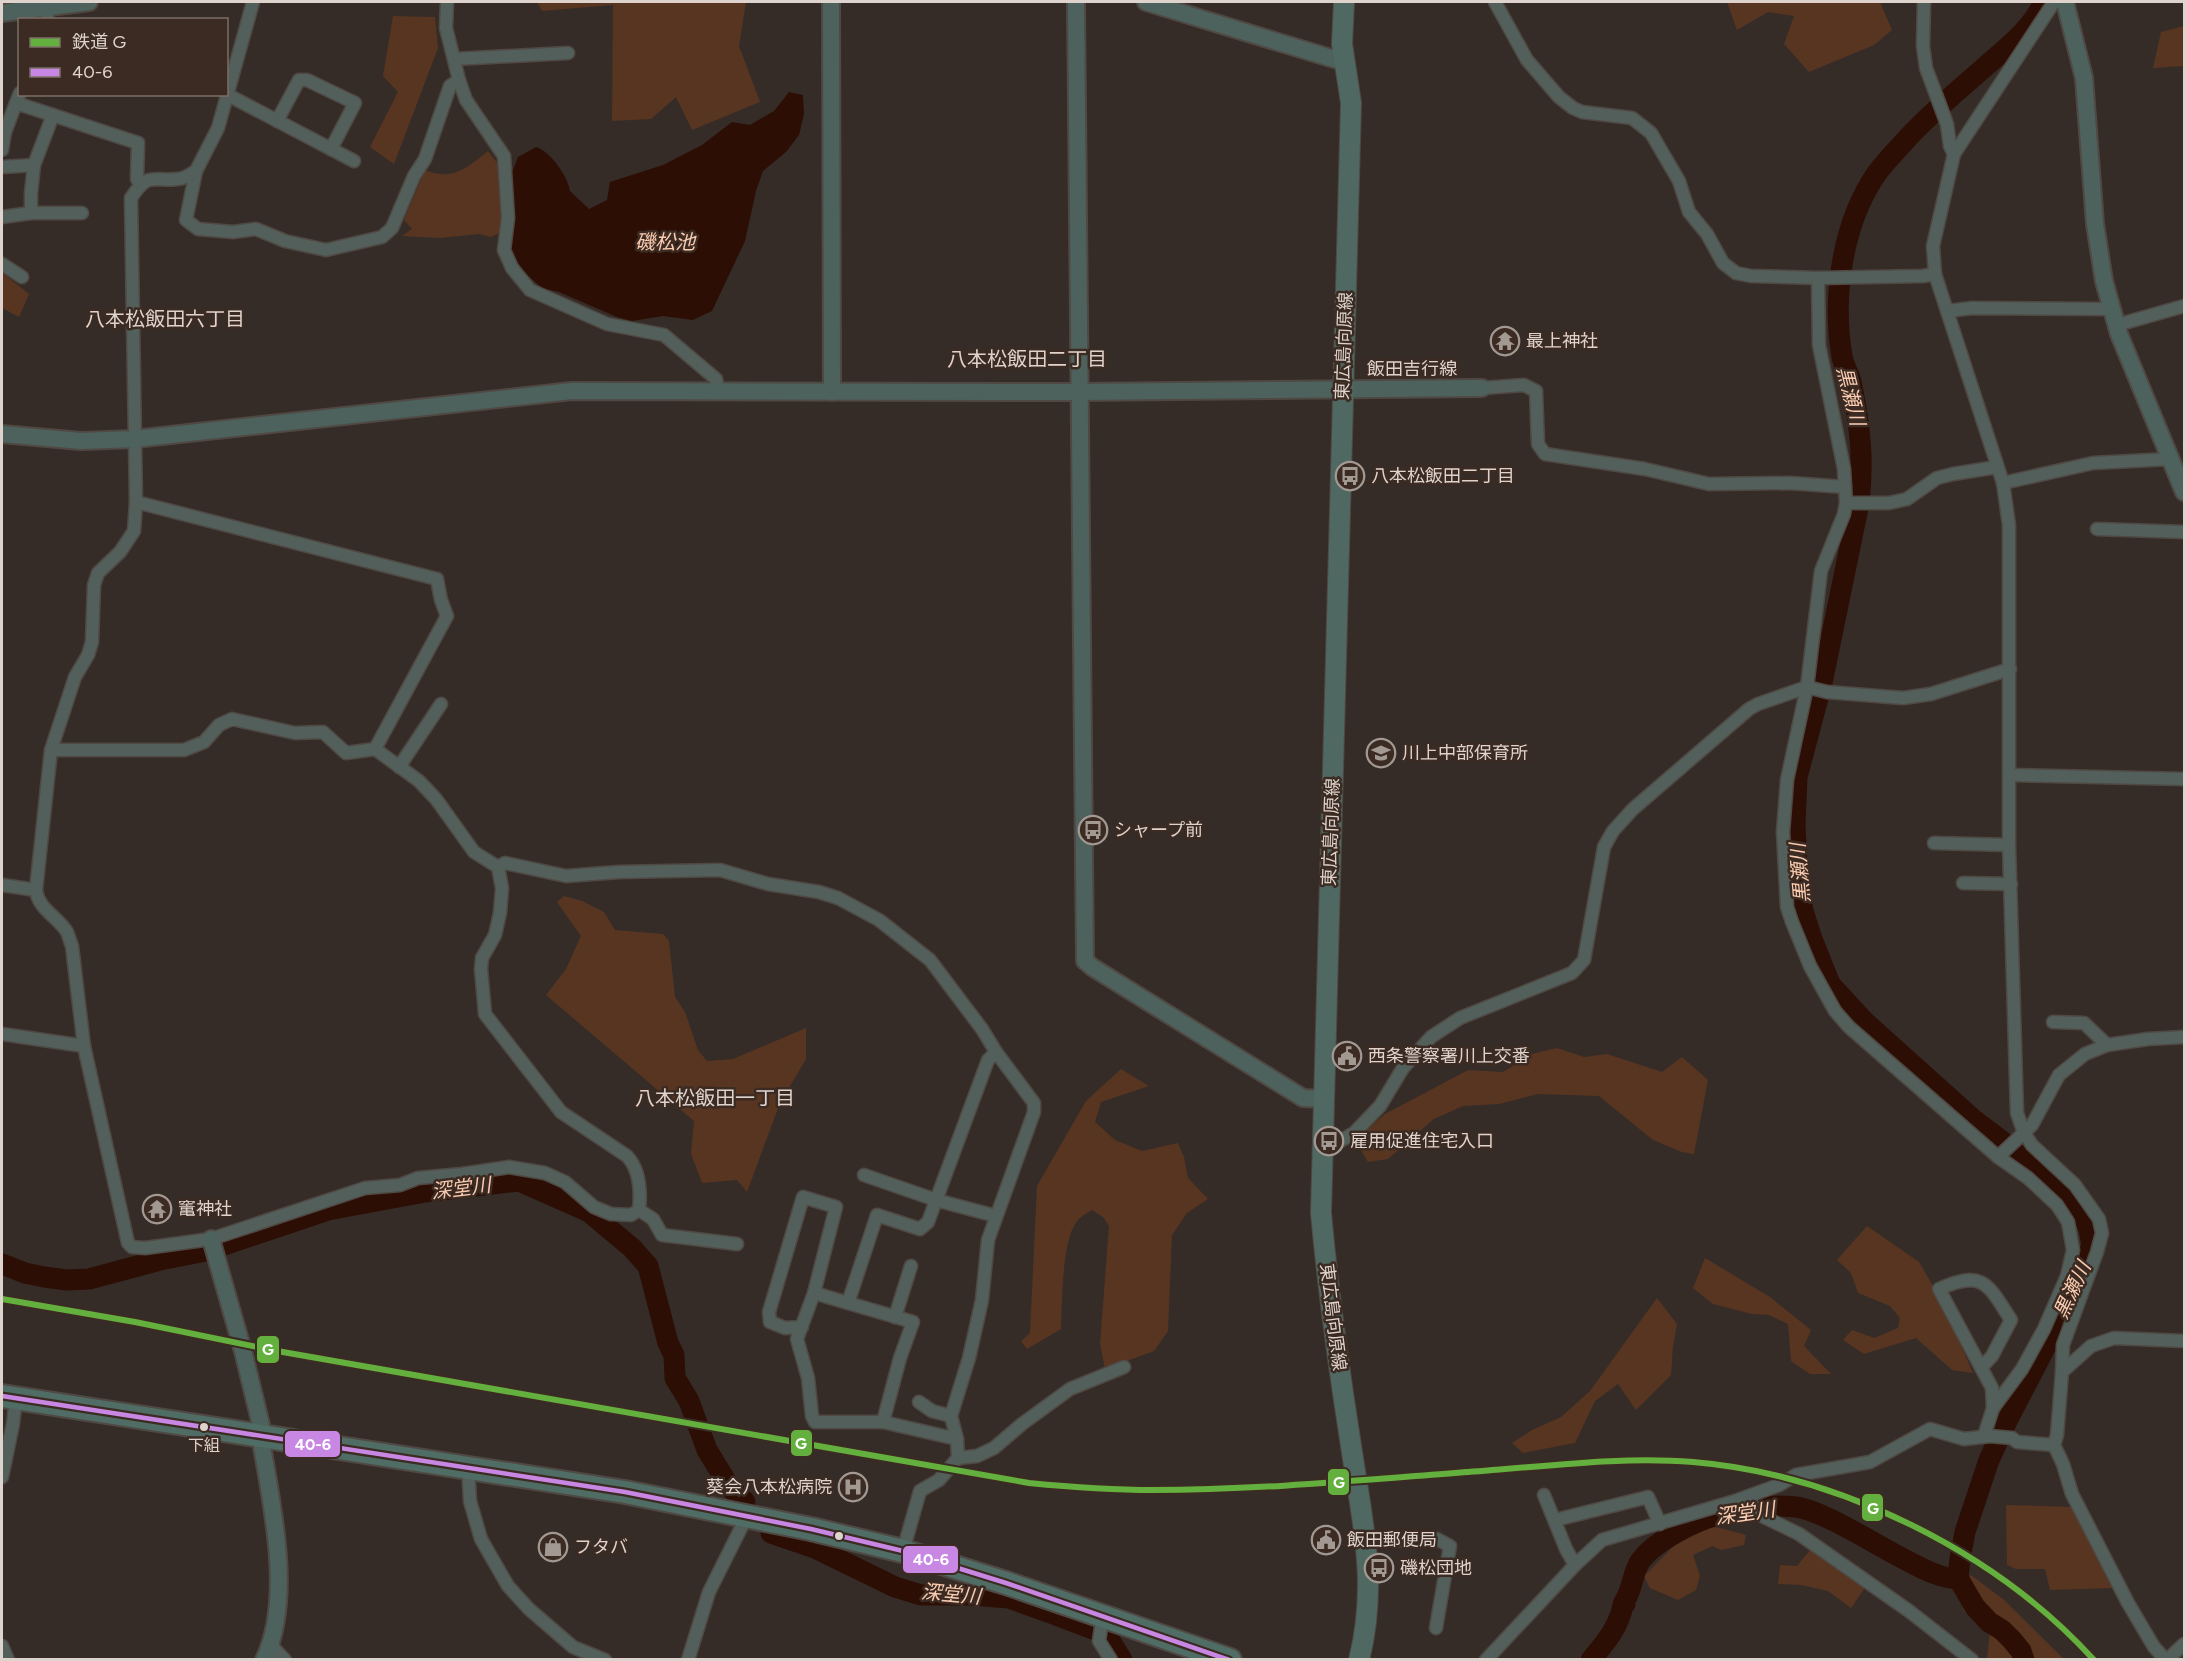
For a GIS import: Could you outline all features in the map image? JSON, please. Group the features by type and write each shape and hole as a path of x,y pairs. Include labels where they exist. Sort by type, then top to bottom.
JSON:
{"highway":[{"path":"9,1397 468,1466 625,1492 747,1516 903,1551 1102,1625 1230,1659"}],"main road":[{"name":"東広島向原線","path":"1344,2 1342,44 1351,104 1321,1213 1328,1293 1367,1541 1366,1631 1359,1659"}],"street":[{"path":"2,13 49,9 89,2"},
{"path":"253,2 228,95 354,161"},
{"path":"447,2 446,28 466,100 504,156 507,218 504,250 512,268 530,290 607,324 664,335 716,379 719,393"},
{"path":"831,2 832,392"},
{"path":"1076,2 1085,961 1303,1098 1324,1099"},
{"path":"1146,2 1344,62"},
{"path":"1495,2 1527,60 1559,97 1582,112 1632,118 1651,133 1679,181 1689,212 1707,234 1723,263 1736,273 1751,276 1820,278 1935,274"},
{"path":"1924,2 1923,46 1926,68 1947,124 1950,146 1954,154"},
{"path":"2054,2 1954,154 1933,246 1935,274 2003,483 2009,525 2009,845 2017,1113 2021,1136 2075,1185 2099,1220 2102,1233 2063,1345 2054,1445 2063,1464 2072,1494 2128,1604 2154,1647 2167,1659 2184,1644"},
{"path":"2065,2 2084,78 2097,234 2104,281 2114,317 2184,492"},
{"path":"454,58 568,53"},
{"path":"277,121 299,80 307,80 355,103 331,149"},
{"path":"228,96 218,128 196,171 186,220 198,229 232,232 256,230 285,241 326,250 382,237 392,228 414,176 425,159 450,86 459,80"},
{"path":"2,150 5,132 18,98 53,115 138,142 137,179 140,184"},
{"path":"31,213 34,165 53,115"},
{"path":"2,167 34,165"},
{"path":"196,171 179,180 150,179 140,184 131,198 136,501 134,531 120,552 98,573 94,585 92,642 88,655 75,677 51,750 36,890 46,910 66,931 72,946 84,1046 128,1243 132,1247 145,1248 212,1245 365,1188 399,1185 417,1178 509,1167 545,1173 566,1182 594,1208 611,1214 631,1215 639,1210"},
{"path":"2,217 31,213 82,213"},
{"path":"2,264 22,277"},
{"path":"1820,278 1819,345 1844,469 1846,503 1844,514 1821,571 1807,687 1787,780 1783,832 1787,907 1810,966 1835,1011 1849,1028 2028,1178 2057,1205 2068,1222 2073,1250 2067,1276 2044,1329 2022,1369 1993,1408"},
{"path":"1948,310 1972,308 2114,317 2184,306"},
{"path":"1482,388 1524,385 1536,391 1538,444 1545,453 1645,470 1709,484 1790,483 1845,487"},
{"name":"飯田吉行線","path":"2,434 81,441 135,439 572,392 1078,392 1482,388"},
{"path":"2003,483 2093,463 2170,459"},
{"path":"1846,503 1889,503 1907,499 1937,478 1997,467"},
{"path":"136,501 437,579 447,616 375,749"},
{"path":"2097,529 2184,532"},
{"path":"1323,1151 1354,1134 1380,1106 1403,1068 1431,1037 1460,1018 1572,973 1584,960 1604,847 1613,831 1633,809 1749,709 1807,687 1827,692 1902,698 1931,694 2010,669"},
{"path":"399,767 441,704"},
{"path":"51,750 184,750 204,742 219,725 232,719 295,733 323,732 346,753 375,749 419,781 436,800 474,852 498,867 502,888 500,913 495,935 482,958 481,969 485,1014 561,1112 627,1156 635,1164 640,1193 639,1210"},
{"path":"2010,775 2184,778"},
{"path":"1934,843 2009,845"},
{"path":"498,867 505,863 566,876 619,872 720,870 768,884 819,892 838,898 879,920 930,960 1034,1103 1034,1112 988,1240 982,1300 969,1358 951,1416 957,1439 958,1458"},
{"path":"1963,883 2011,884"},
{"path":"2,885 36,890"},
{"path":"2053,1022 2084,1023 2107,1045"},
{"path":"2,1034 84,1046"},
{"path":"2000,1155 2032,1125 2059,1075 2085,1054 2107,1045 2184,1037"},
{"path":"848,1303 877,1215 920,1228 928,1222 988,1060 996,1052"},
{"path":"864,1175 936,1200 996,1216"},
{"path":"802,1327 785,1328 770,1322 769,1312 804,1197 836,1207 814,1293 802,1327 797,1339 808,1378 812,1416 815,1422 883,1422 957,1439"},
{"path":"639,1210 653,1219 662,1234 737,1244"},
{"path":"212,1245 243,1351 261,1425 260,1435 275,1530 278,1575 276,1621 268,1652 285,1659"},
{"path":"895,1317 911,1266"},
{"path":"1981,1368 1992,1356 2011,1320 1990,1288 1978,1280 1958,1281 1939,1289 1981,1368 1992,1388 1993,1408 1987,1436"},
{"path":"814,1293 913,1322 900,1358 883,1422"},
{"path":"2062,1372 2091,1346 2114,1338 2184,1341"},
{"path":"903,1551 920,1491 939,1480 958,1458 977,1456 994,1448 1070,1389 1124,1367"},
{"path":"2,1477 13,1424 9,1397"},
{"path":"919,1401 932,1411 951,1416"},
{"path":"1486,1659 1602,1539 1660,1524 1752,1505 1797,1475 1870,1462 1930,1429 1964,1439 1987,1436 2012,1438 2017,1442 2054,1445"},
{"path":"468,1466 470,1501 481,1539 508,1586 529,1609 573,1647 605,1659"},
{"path":"1544,1495 1575,1565"},
{"path":"1555,1520 1648,1497 1660,1524"},
{"path":"1752,1505 1799,1534 1909,1611 1971,1659"},
{"path":"688,1659 709,1592 747,1516"},
{"path":"1367,1541 1437,1539 1450,1546 1436,1628"},
{"path":"1102,1625 1099,1641 1111,1659"},
{"path":"2,1646 8,1659"}],"shaded area":[{"path":"537,2 746,2 739,46 760,102 692,130 676,97 651,119 612,121 613,5 542,11"},
{"path":"1727,2 1880,2 1892,30 1874,45 1809,72 1784,44 1794,16 1768,12 1737,30"},
{"path":"393,16 435,17 438,48 394,164 370,147 398,92 383,76"},
{"path":"2184,26 2184,66 2153,68 2161,32"},
{"path":"488,151 498,164 503,210 499,233 491,237 479,234 440,238 402,236 412,229 404,220 425,170 443,174 459,171"},
{"path":"2,273 29,294 19,317 2,308"},
{"path":"564,896 582,901 604,912 615,930 663,934 669,941 675,997 685,1012 698,1050 707,1061 733,1059 806,1028 806,1059 780,1103 747,1192 737,1180 702,1183 691,1154 694,1121 546,995 566,969 581,936 557,902"},
{"path":"1557,1048 1584,1057 1607,1054 1662,1072 1682,1057 1708,1080 1694,1154 1682,1152 1653,1140 1599,1096 1538,1094 1499,1104 1463,1106 1434,1119 1388,1159 1368,1162 1355,1140 1385,1114 1468,1070 1503,1072 1532,1054"},
{"path":"1121,1069 1149,1086 1101,1102 1095,1122 1115,1140 1142,1151 1178,1143 1184,1157 1188,1178 1208,1199 1187,1213 1172,1235 1168,1331 1154,1351 1105,1369 1100,1344 1109,1226 1103,1217 1092,1210 1078,1221 1070,1235 1063,1276 1061,1329 1027,1349 1021,1341 1030,1333 1037,1186 1086,1101"},
{"path":"1867,1226 1919,1262 1940,1298 1973,1373 1952,1370 1916,1338 1864,1354 1843,1340 1852,1330 1874,1338 1898,1328 1900,1318 1890,1306 1858,1293 1851,1273 1837,1260"},
{"path":"1705,1258 1770,1297 1811,1330 1804,1346 1831,1374 1810,1374 1791,1361 1788,1324 1769,1315 1752,1314 1713,1304 1693,1288"},
{"path":"1657,1298 1677,1324 1671,1375 1636,1410 1618,1384 1595,1401 1575,1443 1523,1453 1512,1443 1532,1430 1561,1417 1590,1391"},
{"path":"2006,1505 2071,1507 2113,1588 2050,1590 2045,1569 2016,1569 2007,1565"},
{"path":"1709,1525 1746,1535 1744,1545 1721,1550 1713,1546 1693,1555 1700,1576 1696,1590 1678,1600 1650,1588 1644,1576 1690,1530"},
{"path":"1810,1550 1866,1586 1851,1608 1828,1591 1801,1585 1778,1584 1780,1565 1797,1566"},
{"path":"1971,1575 2004,1600 2064,1659 1987,1659 1990,1630 1964,1611 1961,1586"}],"water":[{"name":"磯松池","path":"789,92 803,95 804,114 799,135 786,152 763,171 745,241 712,311 693,320 663,316 632,321 617,317 559,292 542,288 525,273 511,253 513,207 511,175 518,157 536,147 547,153 562,172 570,191 589,209 607,200 610,182 663,165 702,145 732,122 750,125 774,111"}],"waterway":[{"name":"黒瀬川","path":"2024,1660 2021,1651 2012,1640 1989,1622 1975,1607 1958,1578 1960,1559 1965,1532 1989,1460 2077,1286 2092,1245 2089,1229 2080,1209 2047,1175 1973,1119 1865,1022 1830,984 1803,911 1798,882 1795,825 1797,777 1822,683 1859,503 1861,457 1859,428 1851,382 1843,359 1838,310 1839,285 1848,237 1865,193 1883,165 1934,112 2019,36 2033,20 2044,2"},
{"name":"深堂川","path":"2,1264 44,1277 67,1280 89,1279 160,1260 206,1251 328,1210 425,1192 519,1181 589,1212 632,1248 648,1266 668,1343 674,1355 675,1378 689,1401 707,1450 729,1486 745,1502"},
{"name":"深堂川","path":"1591,1660 1615,1628 1638,1565 1647,1553 1688,1526 1728,1513 1777,1506 1796,1507 1814,1512 1926,1570 1944,1577 1958,1578"},
{"name":"深堂川","path":"771,1533 815,1548 895,1587 921,1595 1009,1598 1051,1613 1106,1634 1122,1660"}],"rail line":[{"name":"G","path":"2,1299 135,1322 277,1351 1029,1483 1153,1490 1232,1488 1637,1460 1693,1462 1748,1469 1803,1483 1857,1501 1911,1525 1962,1553 2010,1585 2054,1621 2094,1660"}],"transit line":[{"name":"40-6","path":"2,1396 625,1492 811,1529 903,1551 1006,1583 1229,1660"}],"place":[{"name":"最上神社","path":"1505,341"},
{"name":"八本松飯田二丁目","path":"1350,476"},
{"name":"川上中部保育所","path":"1381,753"},
{"name":"シャープ前","path":"1093,830"},
{"name":"西条警察署川上交番","path":"1347,1056"},
{"name":"雇用促進住宅入口","path":"1329,1141"},
{"name":"竃神社","path":"157,1209"},
{"name":"下組","path":"204,1427"},
{"name":"葵会八本松病院","path":"853,1487"},
{"name":"飯田郵便局","path":"1326,1540"},
{"name":"フタバ","path":"553,1547"},
{"name":"磯松団地","path":"1379,1568"}],"district":[{"name":"八本松飯田六丁目","path":"165,319"},
{"name":"八本松飯田二丁目","path":"1027,359"},
{"name":"八本松飯田一丁目","path":"715,1098"}]}
